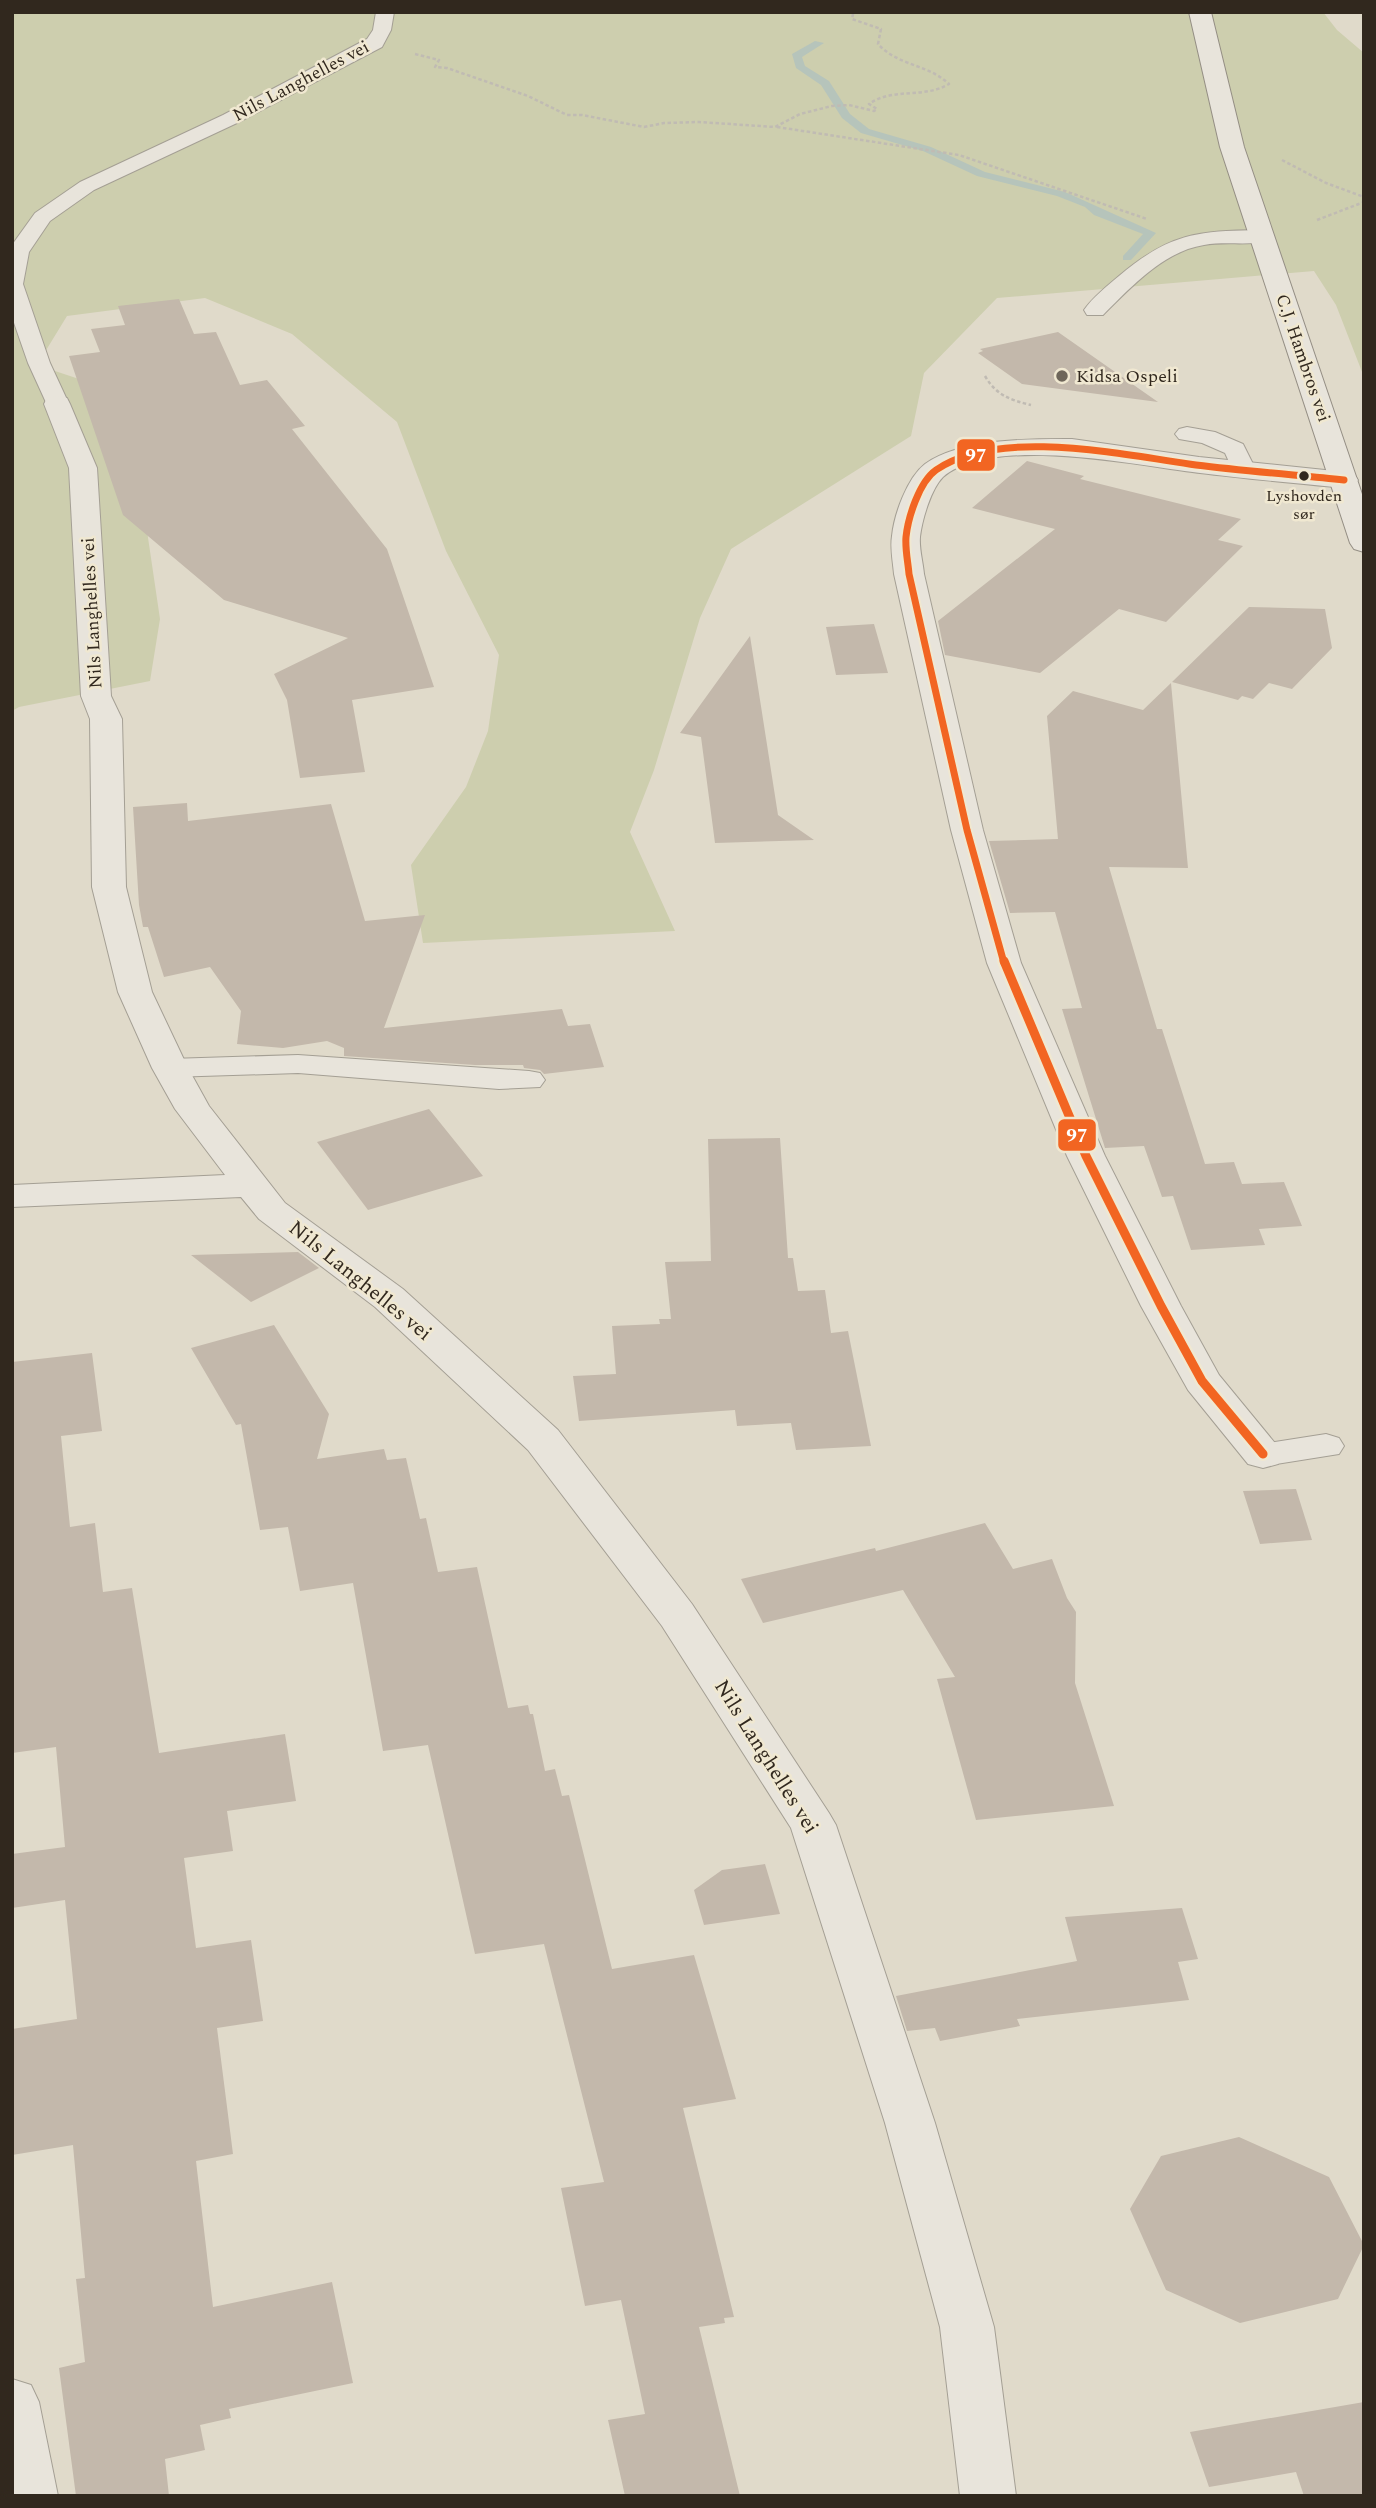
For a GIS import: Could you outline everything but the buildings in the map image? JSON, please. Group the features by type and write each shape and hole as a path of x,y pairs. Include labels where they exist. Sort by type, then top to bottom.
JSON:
{"street":[{"name":"C.J. Hambros vei","path":"1199,12 1232,148 1364,543"},
{"name":"Nils Langhelles vei","path":"57,404 83,468 96,696 106,719 108,887 135,992 170,1068 193,1109 249,1185 272,1211 389,1298 543,1440 677,1615 813,1825 910,2123 967,2327 988,2496"},
{"path":"1263,1454 1202,1381 1161,1306 1086,1156 1004,963 967,831 909,574 906,537 923,486 934,471 959,459 1006,447 1072,447 1244,470 1344,480"},
{"path":"12,1196 64,1191 249,1185"},
{"path":"12,2402 30,2496"}],"lane":[{"name":"Nils Langhelles vei","path":"57,404 20,312 12,284 18,252 42,218 87,186 230,119 375,43 382,30 385,12"},
{"path":"1096,310 1118,287 1169,250 1196,240 1261,236"},
{"path":"1187,434 1216,440 1235,449 1244,470"},
{"path":"170,1068 298,1063 499,1080 529,1080"},
{"path":"1263,1454 1326,1446"}],"path":[{"path":"775,127 800,114 832,106 849,105 874,111 877,109 869,104 888,94 937,91 949,84 939,72 902,64 891,57 878,44 881,29 852,19 853,14 850,12"},
{"path":"375,43 439,60 435,67 447,68 528,96 567,115 582,115 644,127 664,123 699,122 775,127 959,155 1166,225 1196,240"},
{"path":"1272,156 1364,199"},
{"path":"1317,220 1364,199"}],"green space":[{"path":"12,12 1323,12 1337,30 1364,53 1364,377 1336,305 1314,271 997,298 924,373 911,436 731,549 700,618 654,770 630,832 675,931 423,943 411,865 466,787 488,731 499,655 446,551 397,422 292,334 205,298 67,316 37,365 127,395 160,619 150,681 19,707 12,711"}],"waterway":[{"path":"819,43 796,56 801,68 825,83 846,116 865,131 927,149 981,174 1061,194 1089,205 1098,213 1150,233 1127,258"}],"transit line":[{"name":"97","path":"1263,1454 1202,1381 1161,1306 1086,1156 1004,963 967,830 909,574 906,537 923,486 934,471 959,459 1006,448 1072,447 1199,465 1344,480"}],"place":[{"name":"Kidsa Ospeli","path":"1062,376"},
{"name":"Lyshovden sør","path":"1304,476"}]}
